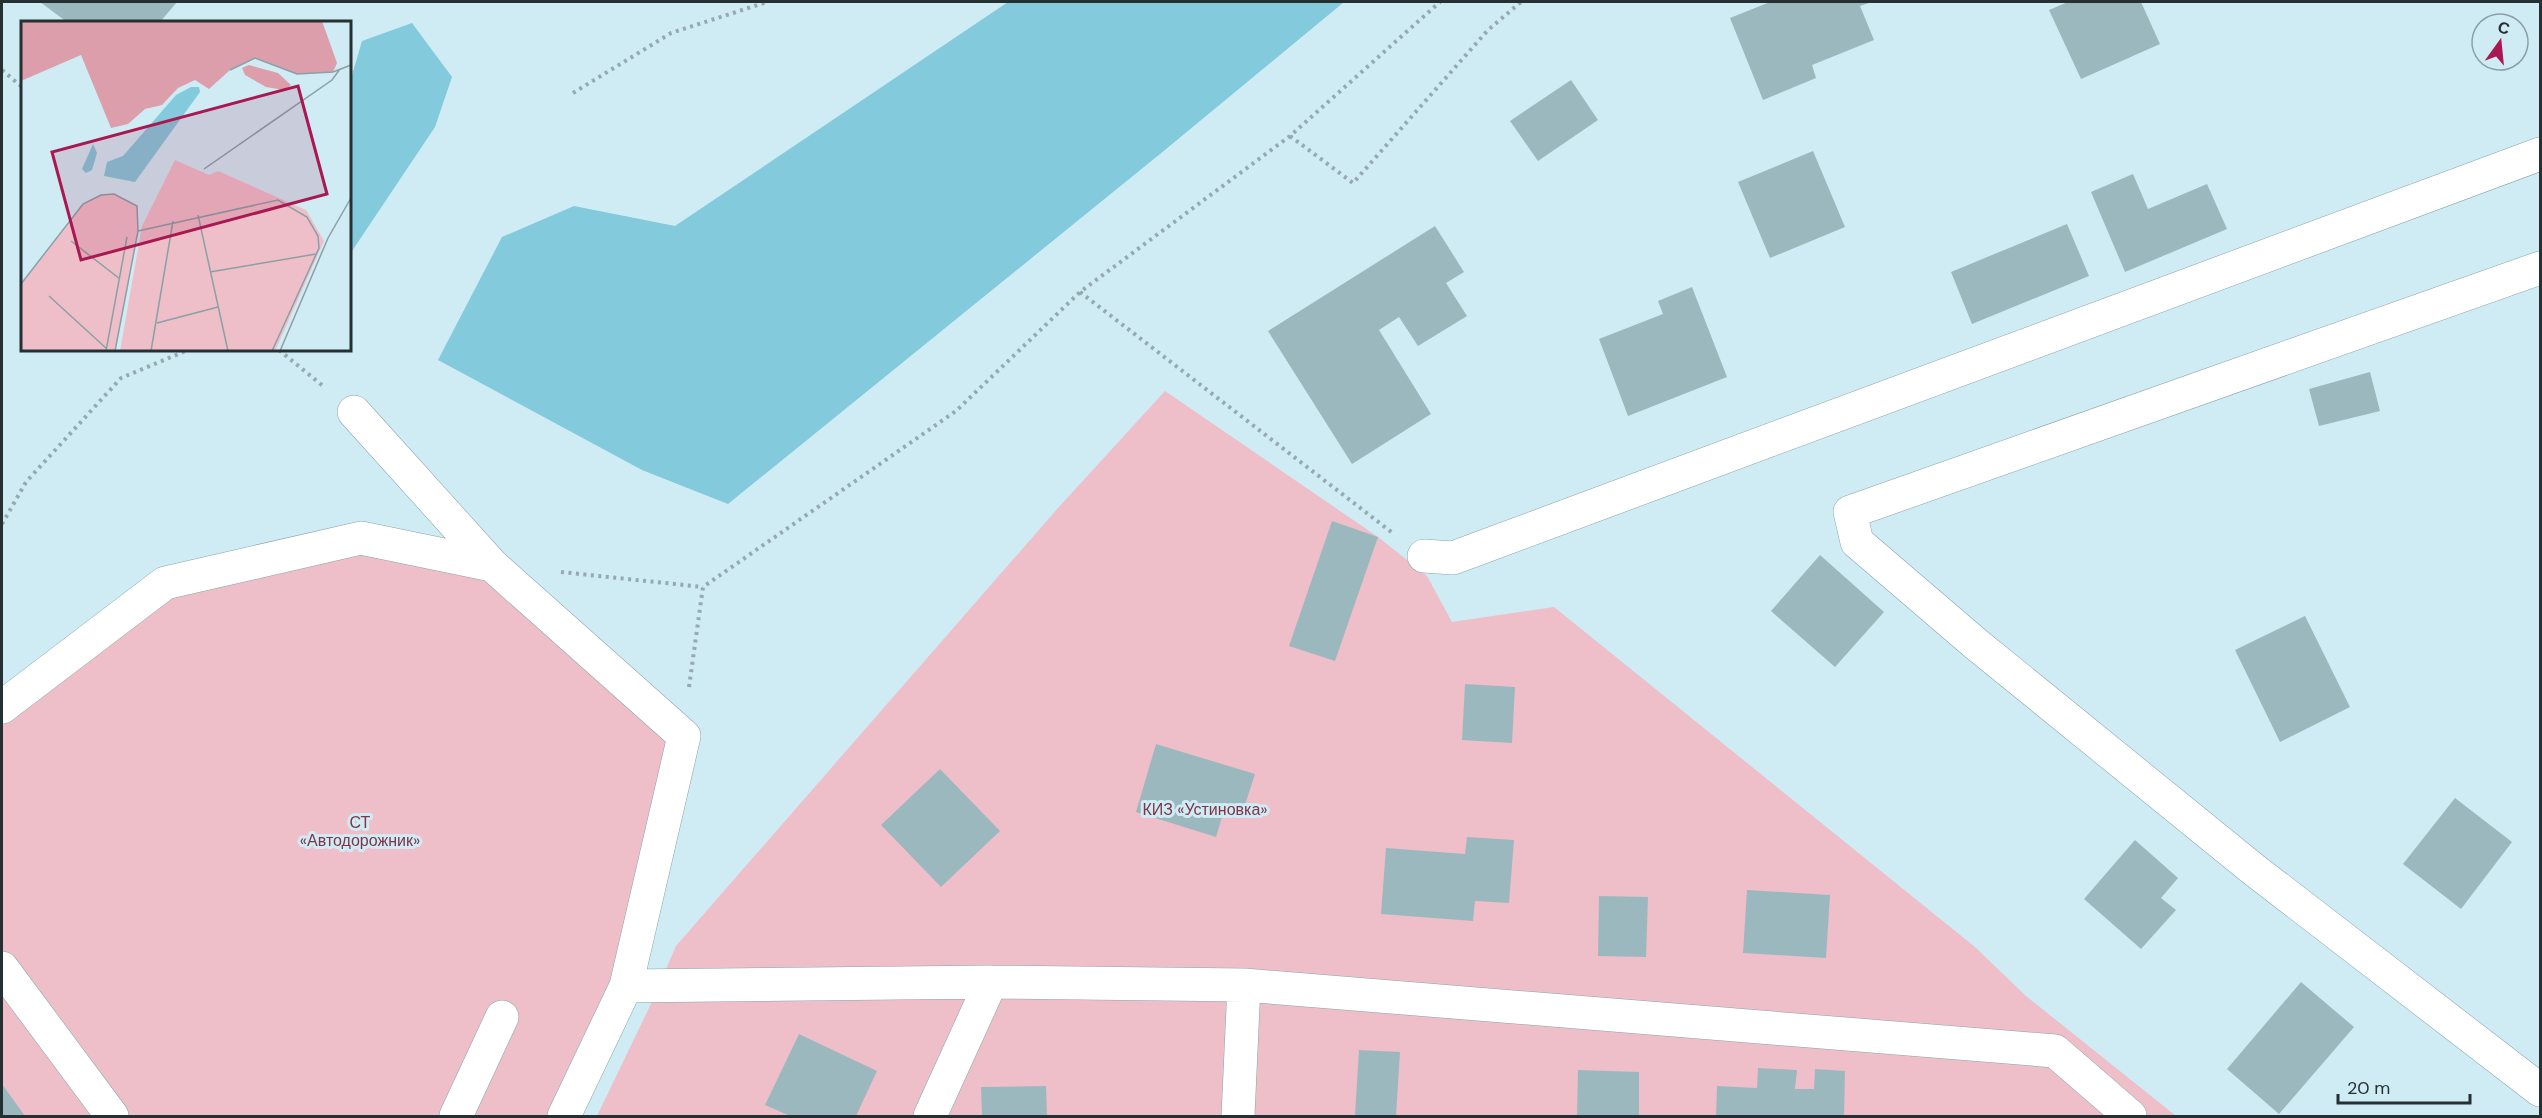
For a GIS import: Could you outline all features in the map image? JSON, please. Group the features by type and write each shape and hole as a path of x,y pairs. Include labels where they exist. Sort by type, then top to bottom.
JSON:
{"street":[{"path":"1424,556 1453,558 2541,154"},
{"path":"2541,268 1850,512 1857,542 1977,644 2253,869 2541,1090"},
{"path":"354,412 492,565 684,736 627,986 564,1116"},
{"path":"2,707 165,583 360,538 492,565"},
{"path":"2,968 112,1116"},
{"path":"627,986 991,982 1244,985 2055,1051 2130,1116"},
{"path":"930,1116 991,982"},
{"path":"1238,1116 1244,985"},
{"path":"456,1116 502,1017"}],"path":[{"path":"573,93 671,33 767,2"},
{"path":"551,571 704,587 956,411 1080,292 1290,136 1440,2"},
{"path":"1290,136 1353,183 1488,30 1521,2"},
{"path":"2,70 21,86"},
{"path":"1080,292 1424,556"},
{"path":"2,524 26,482 121,378 186,351"},
{"path":"280,351 354,412"},
{"path":"684,736 704,587"}],"green space":[{"name":"КИЗ «Устиновка»","path":"1165,391 1378,537 1427,576 1452,622 1554,607 1975,947 2026,996 2176,1116 597,1116 676,946 1058,508"},
{"name":"СТ «Автодорожник»","path":"361,538 492,565 684,736 634,958 564,1116 2,1116 2,709 165,583"}],"water":[{"path":"1008,2 1344,2 728,504 642,470 438,360 502,237 574,206 675,226"},
{"path":"412,23 452,77 435,127 351,253 351,79 362,41"}],"building":[{"path":"40,2 177,2 161,21 66,21"},
{"path":"1770,2 1872,2 1860,6 1874,40 1812,65 1816,78 1763,100 1730,18"},
{"path":"2068,2 2141,2 2160,44 2081,79 2049,10"},
{"path":"1571,80 1598,120 1538,161 1510,121"},
{"path":"1813,151 1845,227 1770,258 1738,182"},
{"path":"2133,174 2148,209 2207,184 2227,229 2125,272 2091,192"},
{"path":"2067,224 2089,276 1972,324 1951,272"},
{"path":"1435,226 1464,272 1446,283 1467,316 1418,346 1399,317 1379,330 1431,414 1352,464 1268,331"},
{"path":"1692,287 1727,377 1628,416 1599,339 1663,314 1658,301"},
{"path":"2370,372 2380,411 2319,426 2309,389"},
{"path":"1332,521 1378,537 1335,661 1289,646"},
{"path":"1820,555 1884,612 1835,667 1771,611"},
{"path":"2305,616 2350,707 2280,742 2235,650"},
{"path":"1465,684 1515,687 1512,743 1462,740"},
{"path":"1156,744 1255,774 1244,808 1226,804 1216,837 1136,812"},
{"path":"940,769 1000,831 941,887 881,825"},
{"path":"2455,798 2512,842 2461,909 2403,864"},
{"path":"1467,837 1514,840 1509,903 1475,901 1473,921 1381,914 1386,848 1465,854"},
{"path":"2135,840 2178,878 2161,898 2176,910 2141,949 2084,899"},
{"path":"1747,890 1830,895 1826,958 1743,953"},
{"path":"1599,896 1648,897 1646,957 1598,956"},
{"path":"2301,982 2354,1027 2279,1114 2227,1069"},
{"path":"799,1034 877,1071 856,1116 790,1116 765,1105"},
{"path":"1359,1050 1400,1052 1396,1116 1355,1115"},
{"path":"1758,1068 1797,1070 1795,1089 1814,1089 1815,1069 1845,1071 1844,1116 1716,1116 1717,1086 1757,1088"},
{"path":"1578,1070 1639,1072 1639,1116 1577,1116"},
{"path":"2,1084 25,1116 2,1116"},
{"path":"1046,1086 1047,1116 982,1116 981,1087"}]}
